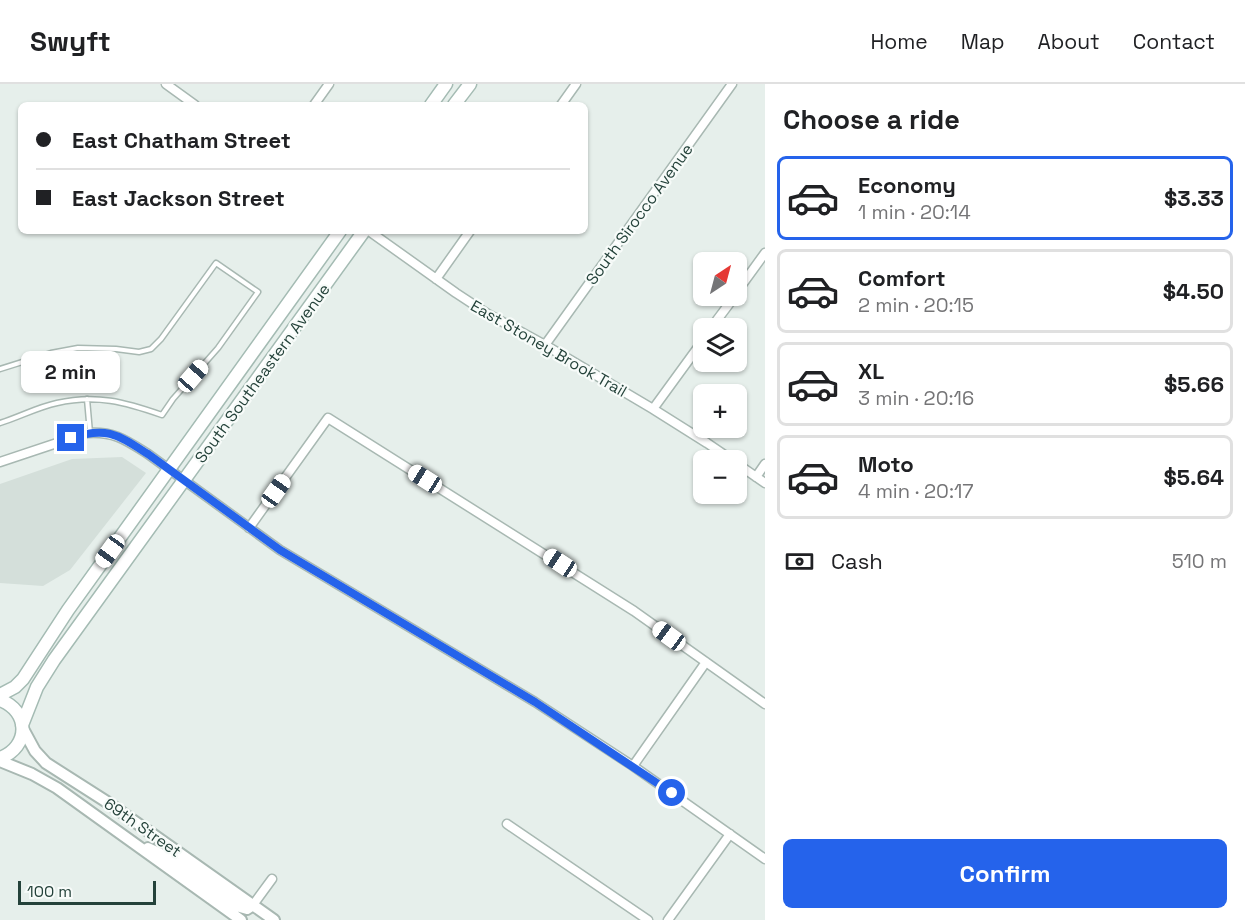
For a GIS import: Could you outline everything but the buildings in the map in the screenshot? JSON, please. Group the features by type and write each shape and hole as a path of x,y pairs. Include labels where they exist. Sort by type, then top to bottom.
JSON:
{"main road":[{"path":"433,102 446,84"},
{"path":"456,102 470,84"},
{"name":"South Southeastern Avenue","path":"0,695 15,687 23,679 55,629 338,234"},
{"name":"South Southeastern Avenue","path":"0,759 17,746 37,687 54,660 362,234"},
{"path":"0,700 12,706 22,726"}],"street":[{"path":"316,102 329,84"},
{"path":"563,102 576,84"},
{"name":"South Sirocco Avenue","path":"545,345 732,84"},
{"path":"171,86 191,102"},
{"name":"East Stoney Brook Trail","path":"373,234 488,314 653,409 717,450"},
{"path":"436,279 468,234"},
{"path":"747,279 765,254"},
{"path":"653,409 693,354"},
{"path":"249,528 328,418 634,611 765,704"},
{"path":"0,462 90,433 113,434 126,440 296,560 535,702 633,766 765,859"},
{"path":"756,477 765,464"},
{"path":"747,471 765,483"},
{"path":"633,766 706,662"},
{"name":"69th Street","path":"22,726 35,751 46,763 107,802 274,920"},
{"path":"0,759 43,779 241,920"},
{"path":"507,824 648,920"},
{"path":"668,920 730,834"},
{"path":"129,840 167,857 240,907 247,909 253,905 272,879"}],"lane":[{"path":"0,369 51,353 78,348 139,352 151,349 161,339 216,263 258,292 218,348 177,394 162,415 131,404 87,399 56,403 0,423"},
{"path":"87,399 90,433"}],"shaded area":[{"path":"122,457 146,473 70,570 43,586 0,583 0,484 72,459"}],"route":[{"path":"71,438 101,432 126,440 280,550 535,702 672,793"}]}
